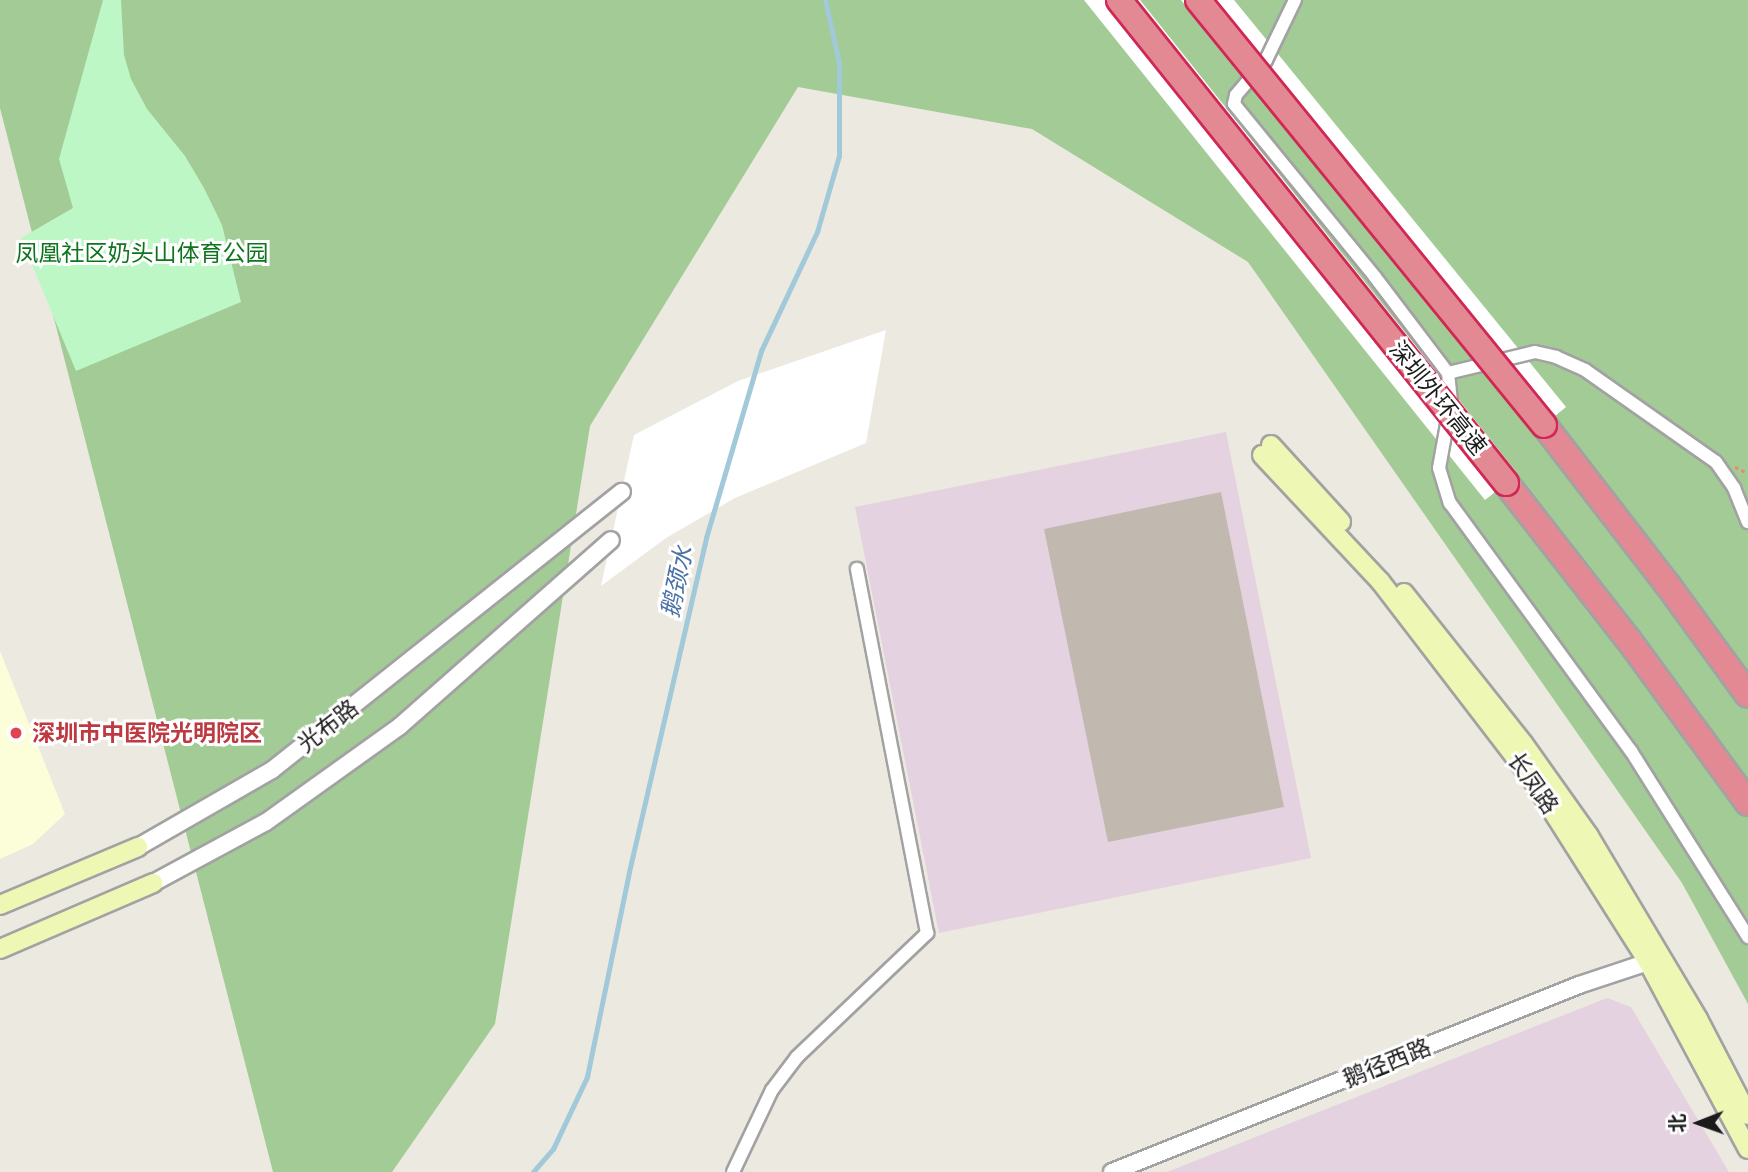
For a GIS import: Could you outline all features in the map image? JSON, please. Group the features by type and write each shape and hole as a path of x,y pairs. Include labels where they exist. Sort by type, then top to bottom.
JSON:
{"highway":[{"name":"深圳外环高速","path":"1119,0 1506,483 1636,650 1748,803"},
{"path":"1198,0 1544,425 1667,584 1748,695"},
{"path":"1213,0 1271,88"}],"main road":[{"name":"长凤路","path":"1267,450 1395,583 1506,721 1589,836 1655,960 1748,1149"},
{"name":"光布路","path":"0,905 138,847"},
{"name":"光布路","path":"0,949 153,883"},
{"name":"长凤路","path":"1655,960 1748,1115"}],"street":[{"path":"1295,0 1266,60 1236,95 1234,104 1376,277 1448,373 1451,402 1440,468 1450,503 1631,751 1748,937"},
{"path":"1448,373 1535,352 1556,357 1585,370 1716,463 1734,488 1748,522"},
{"name":"光布路","path":"138,847 272,770 622,492"},
{"name":"光布路","path":"153,883 266,822 400,726 611,540"},
{"path":"733,1172 772,1090 797,1057 927,933 857,569"},
{"name":"鹅径西路","path":"1112,1172 1579,985 1655,960"}],"shaded area":[{"path":"1226,432 1311,858 939,933 855,507"},
{"name":"深圳市中医院光明院区","path":"0,651 65,814 33,844 0,859"},
{"path":"1607,998 1631,1007 1729,1172 1167,1172"}],"green space":[{"path":"0,0 1748,0 1748,1004 1682,883 1248,262 1032,129 798,87 590,426 495,1024 392,1172 273,1172 0,108"},
{"name":"凤凰社区奶头山体育公园","path":"103,0 121,0 124,55 131,79 147,109 185,156 204,188 222,225 241,302 76,371 21,238 73,208 59,159"}],"pier":[{"path":"1084,0 1140,0 1518,474 1485,500"},
{"path":"1181,0 1234,0 1566,407 1533,434"},
{"path":"886,330 866,443 735,498 666,538 601,586 634,435 738,381"}],"building":[{"path":"1221,492 1284,807 1108,842 1044,529"}],"waterway":[{"name":"鹅颈水","path":"533,1172 553,1149 587,1077 629,872 706,538 761,351 817,232 839,156 839,63 825,0"}],"place":[{"name":"深圳市中医院光明院区","path":"16,733"}]}
